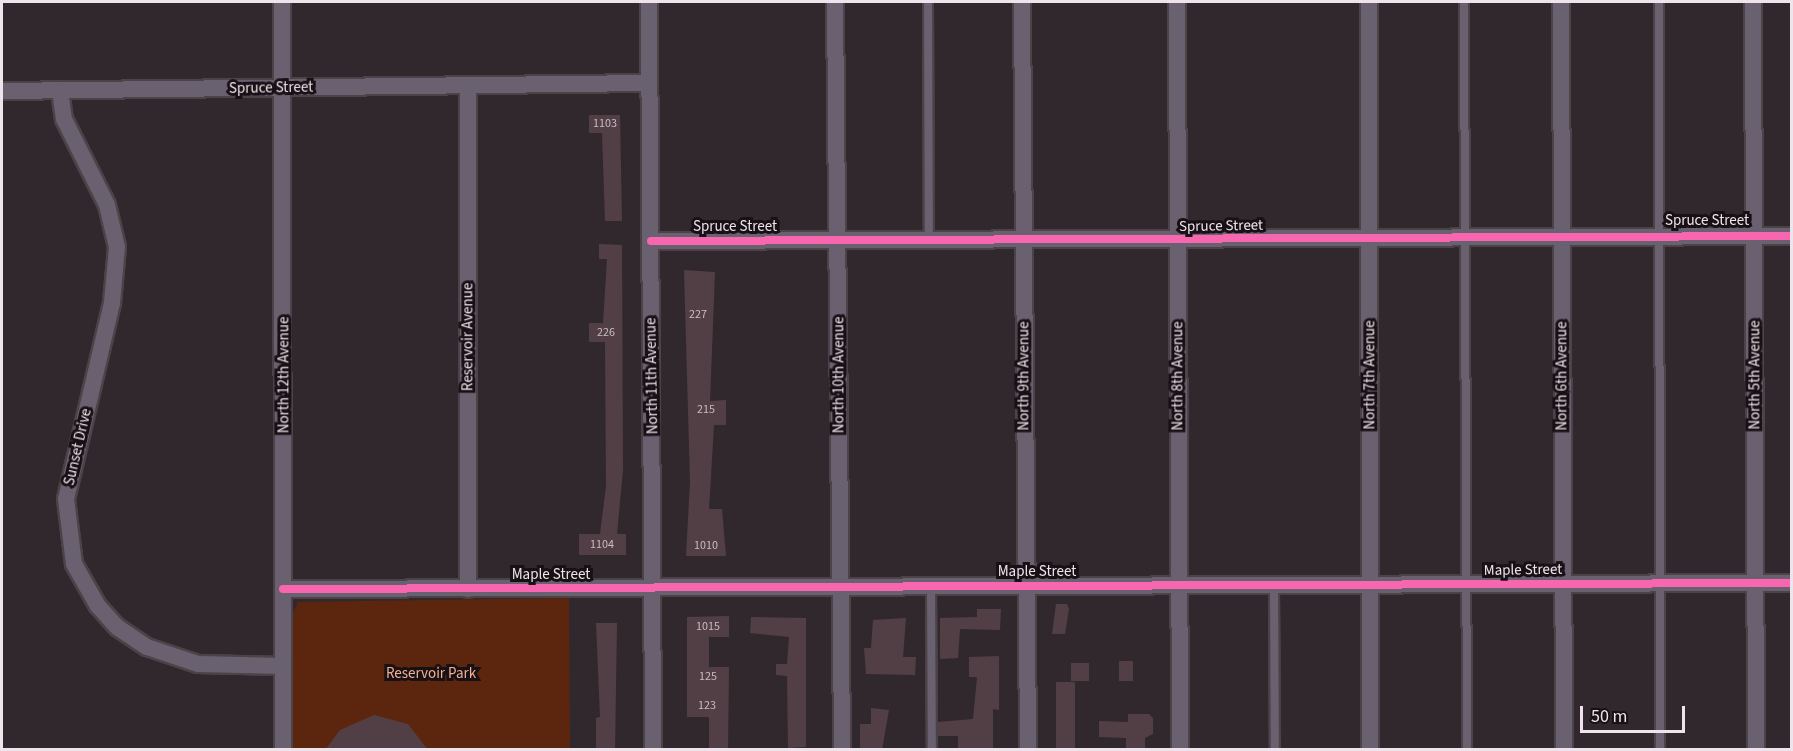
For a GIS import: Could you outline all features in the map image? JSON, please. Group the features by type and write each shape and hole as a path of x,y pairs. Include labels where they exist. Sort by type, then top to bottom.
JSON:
{"street":[{"name":"North 12th Avenue","path":"282,2 284,88 283,750"},
{"name":"North 11th Avenue","path":"649,2 654,587 653,750"},
{"name":"North 10th Avenue","path":"835,2 842,750"},
{"name":"North 9th Avenue","path":"1022,2 1028,750"},
{"name":"North 8th Avenue","path":"1177,2 1180,750"},
{"name":"North 7th Avenue","path":"1369,2 1370,750"},
{"name":"North 6th Avenue","path":"1561,2 1564,750"},
{"name":"North 5th Avenue","path":"1753,2 1756,750"},
{"name":"Spruce Street","path":"2,91 649,83"},
{"name":"Reservoir Avenue","path":"468,85 468,589"},
{"name":"Sunset Drive","path":"60,91 64,119 107,205 117,247 112,303 66,498 74,564 98,606 117,627 147,647 198,664 283,666"},
{"name":"Spruce Street","path":"651,241 1791,236"},
{"name":"Maple Street","path":"284,589 1791,583"}],"lane":[{"path":"928,2 929,241"},
{"path":"1464,2 1467,750"},
{"path":"1659,2 1660,750"},
{"path":"1274,585 1275,750"},
{"path":"931,586 932,750"}],"green space":[{"name":"Reservoir Park","path":"569,598 570,749 293,750 292,615 298,602"}],"building":[{"path":"589,115 620,115 622,221 605,221 602,133 589,133"},
{"path":"599,244 622,245 623,470 617,534 626,534 626,555 579,555 579,534 600,534 606,486 605,342 589,342 589,323 603,323 607,259 599,259"},
{"path":"684,270 715,272 710,401 726,400 726,425 714,425 709,509 722,509 726,556 686,556 690,482"},
{"path":"1056,604 1067,604 1069,609 1065,634 1052,634"},
{"path":"977,609 1001,609 1000,630 960,629 958,658 940,659 940,618 977,617"},
{"path":"729,616 729,637 709,637 709,667 729,667 728,750 709,750 709,717 687,717 687,617"},
{"path":"751,617 806,618 806,747 788,748 787,676 776,675 776,664 787,664 789,637 750,633"},
{"path":"906,618 903,657 916,657 915,675 866,674 864,648 871,648 873,620"},
{"path":"596,623 617,623 615,749 596,750 596,718 600,717"},
{"path":"999,656 999,710 993,709 993,750 958,750 958,736 938,736 938,722 973,719 977,677 969,677 969,657"},
{"path":"1119,661 1133,661 1133,681 1119,681"},
{"path":"1071,663 1089,663 1089,681 1071,681"},
{"path":"1056,682 1075,682 1075,750 1056,750"},
{"path":"871,708 889,710 882,750 860,750 860,724 871,724"},
{"path":"1128,714 1149,714 1153,718 1153,734 1145,738 1145,750 1126,750 1126,738 1099,737 1099,721 1128,722"},
{"path":"374,715 408,724 428,750 325,750 340,730"}],"cycle path":[{"path":"651,241 1792,236"},
{"path":"283,589 1792,583"}]}
